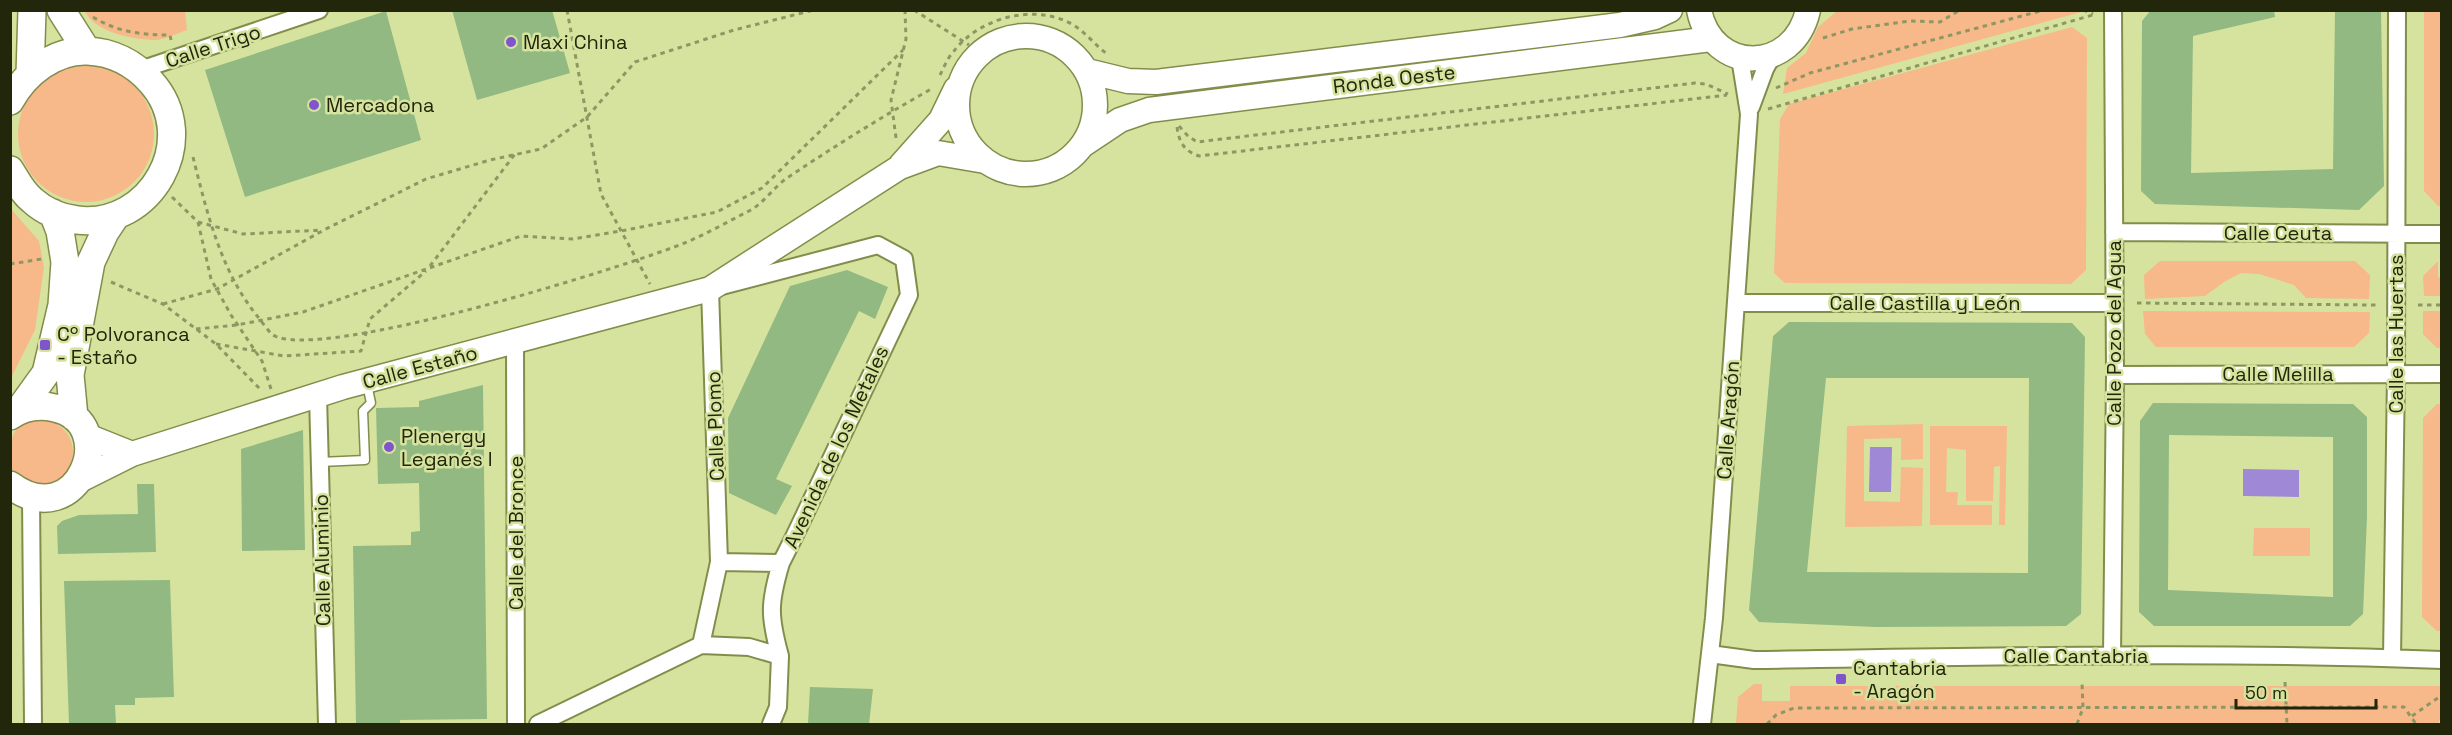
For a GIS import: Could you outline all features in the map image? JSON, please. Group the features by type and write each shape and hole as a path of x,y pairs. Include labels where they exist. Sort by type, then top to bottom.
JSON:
{"main road":[{"path":"30,74 32,10"},
{"path":"61,10 87,51"},
{"name":"Ronda Oeste","path":"1087,71 1128,81 1164,81 1620,25 1655,17 1670,10"},
{"path":"1699,10 1703,26 1711,39 1724,51 1740,57 1756,59 1772,56 1786,48 1814,20"},
{"path":"1035,36 1056,42 1074,54 1087,71 1094,89 1096,108 1093,127 1084,144 1069,160 1049,171 1027,175 1005,172 985,161 969,144 959,122 957,99 963,76 975,58 993,44 1013,37 1035,36"},
{"name":"Ronda Oeste","path":"1084,144 1120,120 1149,110 1711,39"},
{"path":"10,101 30,74 47,62 66,54 87,51 115,56 141,70 158,90 169,114 172,141 166,167 153,190 133,207 115,217 101,220 86,221 53,213 32,200 22,190 10,170"},
{"name":"Calle Estaño","path":"900,166 940,120 963,76"},
{"name":"Calle Estaño","path":"81,480 132,454 366,381 710,290 900,166 938,153 985,161"},
{"path":"15,412 46,373 62,305 65,262 60,231 53,213"},
{"path":"21,491 54,497 69,490 81,480 87,465 89,451 81,427 70,375 91,262 115,217"},
{"path":"15,412 48,406 62,409 81,427 132,454"}],"street":[{"name":"Calle Trigo","path":"141,70 319,10"},
{"name":"Calle las Huertas","path":"2392,658 2396,373 2397,10"},
{"name":"Calle Pozo del Agua","path":"2107,11 2114,232 2112,655"},
{"path":"1744,92 1772,56"},
{"name":"Calle Aragón","path":"1702,724 1715,607 1749,114 1740,57"},
{"name":"Calle Ceuta","path":"2114,232 2442,234"},
{"name":"Calle Estaño","path":"710,290 878,244 904,259"},
{"name":"Avenida de los Metales","path":"719,562 781,563 909,295 904,259"},
{"name":"Calle Plomo","path":"710,290 719,562"},
{"name":"Calle Castilla y León","path":"1736,303 2114,303"},
{"name":"Calle del Bronce","path":"515,341 516,724"},
{"name":"Calle Melilla","path":"2115,375 2442,374"},
{"name":"Calle Aluminio","path":"318,396 327,724"},
{"path":"21,491 30,535 33,724"},
{"path":"701,645 719,562"},
{"path":"771,724 778,707 780,656 771,616 772,595 781,563"},
{"path":"538,724 701,645 749,647 780,656"},
{"name":"Calle Cantabria","path":"1710,654 1754,660 2112,655 2442,660"}],"lane":[{"path":"320,462 364,460 363,411 371,403 366,381"}],"path":[{"path":"89,10 93,17 106,25 123,31 170,35 171,40"},
{"path":"567,10 601,194 661,303"},
{"path":"163,304 217,289 324,230 426,179 490,160 541,149 587,117 635,62 734,30 814,10"},
{"path":"900,166 891,100 906,39 905,10"},
{"path":"914,10 969,45"},
{"path":"1814,20 1852,29 1910,21 1940,21 1960,10"},
{"path":"1744,92 1695,83 1197,142 1188,136 1176,122 1179,140 1188,153 1199,156 1774,89 1810,73 2044,10"},
{"path":"2083,10 2093,14"},
{"path":"1749,114 2107,11"},
{"path":"938,78 954,50 976,31 1002,18 1043,14 1075,26 1094,44 1113,57"},
{"path":"196,329 237,325 303,312 521,236 573,239 717,212 762,188 903,51"},
{"path":"192,153 214,239 244,300 273,335 301,342 444,316 637,260 688,241 752,209 784,180 892,111 933,88"},
{"path":"216,344 284,356 361,351 370,319 429,268 515,154"},
{"path":"170,195 198,222 243,234 324,230"},
{"path":"198,222 211,279 237,325 262,361 278,408"},
{"path":"10,264 40,259 49,262"},
{"path":"106,280 163,304 216,344 278,408"},
{"path":"2137,303 2376,305"},
{"path":"2418,305 2442,305"},
{"path":"2077,724 2083,708 2082,682"},
{"path":"2285,682 2287,724"},
{"path":"2412,716 2442,695"},
{"path":"1767,724 1776,715 1794,708 2404,707 2416,724"}],"shaded area":[{"path":"85,11 185,11 187,30 156,40 147,40 106,29 90,18"},
{"path":"1837,11 2085,11 1783,94 1787,68 1806,53 1818,27"},
{"path":"2424,11 2441,11 2441,206 2438,206 2424,191"},
{"path":"2072,27 2087,38 2086,270 2071,284 1785,283 1774,273 1780,119 1789,104"},
{"path":"86,66 112,71 134,86 149,108 154,134 149,160 134,182 112,197 86,202 60,197 38,182 23,160 18,134 23,108 38,86 60,71"},
{"path":"11,209 39,241 44,267 35,330 11,378"},
{"path":"2160,261 2355,261 2370,275 2369,299 2306,298 2294,285 2259,274 2241,273 2205,296 2145,299 2144,275"},
{"path":"2438,261 2441,296 2424,296 2423,276"},
{"path":"2143,311 2370,312 2369,333 2354,347 2156,347 2145,334"},
{"path":"2423,311 2441,311 2441,348 2437,348 2423,334"},
{"path":"2437,404 2442,404 2441,631 2437,631 2422,617 2423,418"},
{"path":"43,419 59,425 68,435 73,447 68,470 52,485 41,485 20,476 13,471 11,465 11,445 14,433 28,422"},
{"path":"1923,424 1923,459 1901,460 1901,438 1864,439 1864,501 1900,502 1901,467 1923,468 1922,526 1845,527 1847,426"},
{"path":"1930,426 2007,426 2005,525 1999,525 2000,466 1994,467 1993,501 1966,501 1966,450 1947,448 1946,492 1958,492 1957,505 1992,505 1992,525 1930,525"},
{"path":"1870,447 1892,447 1891,492 1869,492"},
{"path":"2243,469 2299,470 2299,497 2243,496"},
{"path":"2254,528 2310,528 2310,556 2253,556"},
{"path":"1754,684 1762,684 1762,701 1790,701 1790,686 2441,686 2441,716 2438,724 1736,724 1738,697"}],"building":[{"name":"Maxi China","path":"452,10 552,10 570,73 477,100"},
{"path":"2151,10 2274,10 2275,17 2193,36 2191,173 2333,169 2335,10 2381,10 2384,186 2359,210 2155,204 2141,191 2142,21"},
{"name":"Mercadona","path":"386,11 421,140 245,197 205,70"},
{"path":"847,270 888,287 875,319 859,311 776,479 792,486 776,515 729,493 728,418 790,286"},
{"path":"1789,322 2072,323 2085,337 2081,614 2066,626 1876,627 1759,622 1749,610 1773,336","holes":["1826,378 2029,378 2028,573 1807,572"]},
{"path":"483,385 487,719 400,720 400,724 356,724 353,546 411,545 411,532 420,531 419,483 378,484 376,408 419,407 419,401"},
{"path":"2153,403 2353,404 2367,417 2367,516 2363,614 2350,626 2154,626 2139,612 2140,421","holes":["2169,435 2333,437 2333,597 2168,590"]},
{"path":"303,430 305,550 242,551 241,449"},
{"path":"137,484 154,484 156,552 58,554 57,526 62,521 79,515 138,514"},
{"path":"170,580 174,697 135,698 135,705 115,705 116,724 69,724 64,581"},
{"path":"810,687 873,689 869,724 808,724"}],"place":[{"name":"Maxi China","path":"511,42"},
{"name":"Mercadona","path":"314,105"},
{"name":"Cº Polvoranca - Estaño","path":"45,345"},
{"name":"Plenergy Leganés I","path":"389,447"},
{"name":"Cantabria - Aragón","path":"1841,679"}]}
